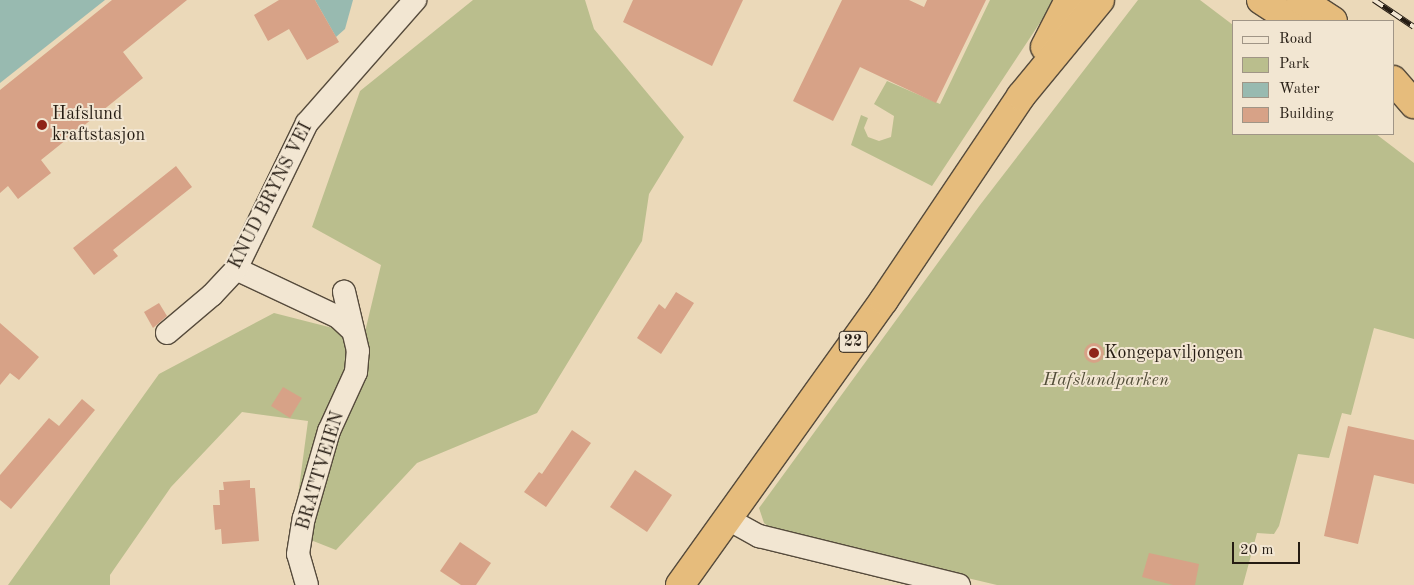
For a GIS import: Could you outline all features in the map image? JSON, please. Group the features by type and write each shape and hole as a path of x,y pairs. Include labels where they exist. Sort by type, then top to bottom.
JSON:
{"highway":[{"name":"22","path":"1021,96 1069,0"},
{"name":"22","path":"680,585 726,518 884,300 1021,96 1100,0"},
{"path":"1261,0 1291,20"},
{"path":"1301,0 1331,20"}],"street":[{"name":"KNUD BRYNS VEI","path":"167,333 212,295 236,269 294,144 313,116 415,0"},
{"path":"236,269 338,318 352,329"},
{"name":"BRATTVEIEN","path":"307,585 298,554 304,518 330,431 356,372 358,351 344,292"},
{"path":"726,518 760,536 959,585"}],"green space":[{"path":"473,0 585,0 594,29 684,137 649,194 642,241 537,413 417,463 336,550 293,533 308,421 242,412 171,487 110,575 110,585 8,585 159,374 274,313 364,336 381,265 312,227 360,91"},
{"path":"990,0 1055,0 932,186 851,145 861,115 868,118 864,128 868,137 879,141 891,137 894,116 874,104 887,81 940,104"},
{"name":"Hafslundparken","path":"1138,0 1200,0 1232,24 1232,135 1377,135 1414,163 1414,339 1374,328 1351,415 1342,413 1329,458 1298,454 1279,526 1274,534 1257,533 1243,585 997,585 777,533 764,523 759,508 980,205"}],"water":[{"path":"0,0 105,0 0,83"},
{"path":"315,0 353,0 345,29 336,37"}],"building":[{"name":"Hafslund kraftstasjon","path":"112,0 187,0 123,52 143,78 41,160 51,173 18,199 8,186 0,193 0,90"},
{"path":"279,0 315,0 339,42 307,60 289,29 268,41 254,15"},
{"path":"633,0 743,0 712,66 623,22"},
{"path":"842,0 909,0 924,7 927,0 986,0 936,103 860,67 833,121 793,101"},
{"path":"176,166 192,187 113,250 118,256 94,275 73,248"},
{"path":"676,292 694,303 661,354 637,338 659,304 665,309"},
{"path":"159,303 167,316 153,328 144,312"},
{"path":"0,323 39,357 19,380 10,373 0,385"},
{"name":"Kongepaviljongen","path":"1094,343 1101,346 1104,353 1101,360 1094,363 1087,360 1084,353 1087,346"},
{"path":"283,387 302,398 290,418 271,406"},
{"path":"82,399 95,410 11,509 0,500 0,475 49,418 59,426"},
{"path":"1348,426 1414,440 1414,484 1374,475 1358,544 1324,536"},
{"path":"572,430 591,443 546,507 524,492 539,472 542,474"},
{"path":"635,470 672,495 647,532 610,507"},
{"path":"250,480 250,488 255,488 259,541 222,544 221,529 215,530 213,505 220,505 219,490 224,490 223,482"},
{"path":"460,542 491,563 476,585 461,585 440,571"},
{"path":"1149,553 1199,564 1195,585 1173,585 1142,577"}],"railway":[{"path":"1374,0 1414,27"}],"place":[{"name":"Hafslund kraftstasjon","path":"42,125"},
{"name":"Kongepaviljongen","path":"1094,353"}]}
